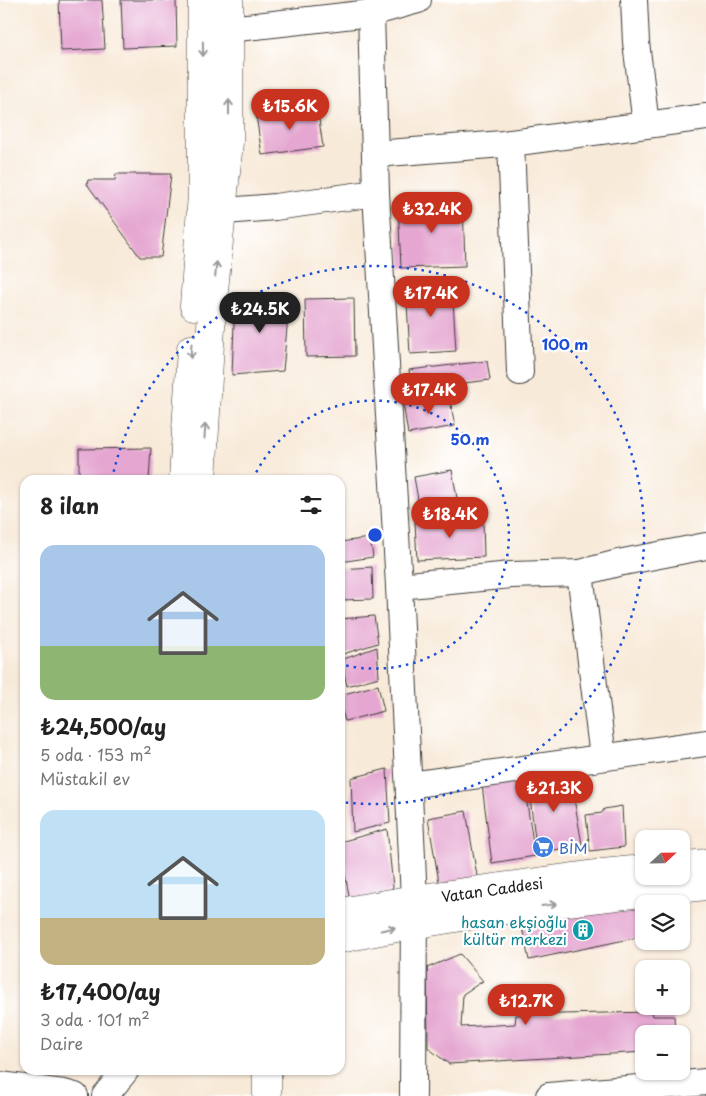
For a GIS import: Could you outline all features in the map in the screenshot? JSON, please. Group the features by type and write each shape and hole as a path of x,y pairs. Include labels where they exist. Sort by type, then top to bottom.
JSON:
{"main road":[{"path":"202,0 211,212 212,310 202,475"},
{"path":"184,475 211,212 229,142 229,0"},
{"path":"690,865 706,864"},
{"name":"Vatan Caddesi","path":"345,936 414,911 602,873 635,870"},
{"name":"Vatan Caddesi","path":"345,912 414,911 631,894 706,886"},
{"path":"252,1075 252,1096"},
{"path":"267,1096 268,1075"}],"street":[{"path":"229,29 372,13 418,0"},
{"path":"634,0 636,42 646,125"},
{"path":"372,13 376,193 399,586 414,911 413,1096"},
{"path":"375,154 511,142 706,117"},
{"path":"511,142 520,372"},
{"path":"211,212 275,207 376,193"},
{"path":"399,586 511,575 580,573 618,563 706,546"},
{"path":"580,573 603,757"},
{"path":"408,785 706,743"},
{"path":"105,1096 122,1075"},
{"path":"0,1085 75,1096"},
{"path":"549,1096 698,1087"}],"building":[{"path":"59,0 102,0 105,49 61,51"},
{"path":"121,0 176,0 177,46 123,48"},
{"path":"317,106 323,147 262,155 256,115"},
{"path":"116,174 171,174 161,257 140,257 87,184 88,180 115,180"},
{"path":"463,201 465,266 401,268 398,203"},
{"path":"452,283 456,351 410,354 406,286"},
{"path":"290,295 283,371 232,375 235,298"},
{"path":"354,298 355,356 306,357 305,299"},
{"path":"487,361 490,380 412,389 409,370"},
{"path":"449,395 455,426 408,434 403,403"},
{"path":"151,448 149,475 79,475 79,449"},
{"path":"452,470 457,498 419,505 414,477"},
{"path":"483,519 484,557 417,560 415,522"},
{"path":"370,538 373,557 345,561 345,541"},
{"path":"372,567 373,599 345,600 345,569"},
{"path":"374,616 378,643 345,653 345,619"},
{"path":"377,647 379,677 347,686 345,659"},
{"path":"378,685 384,711 345,721 345,694"},
{"path":"387,769 390,823 353,832 351,778"},
{"path":"569,770 582,844 537,854 528,782"},
{"path":"524,783 535,856 492,863 482,785"},
{"path":"622,806 624,847 590,851 586,815 602,813 604,809"},
{"path":"466,811 478,882 440,888 428,818"},
{"path":"387,829 393,887 387,893 350,900 345,875 345,841"},
{"name":"hasan ekşioğlu kültür merkezi","path":"635,900 635,938 529,960 521,923"},
{"path":"460,954 483,981 463,994 461,1027 515,1024 516,1015 635,1012 635,1015 674,1016 674,1025 635,1025 635,1053 449,1064 428,1048 427,968"}],"place":[{"name":"BİM","path":"543,847"},
{"name":"hasan ekşioğlu kültür merkezi","path":"583,930"}]}
